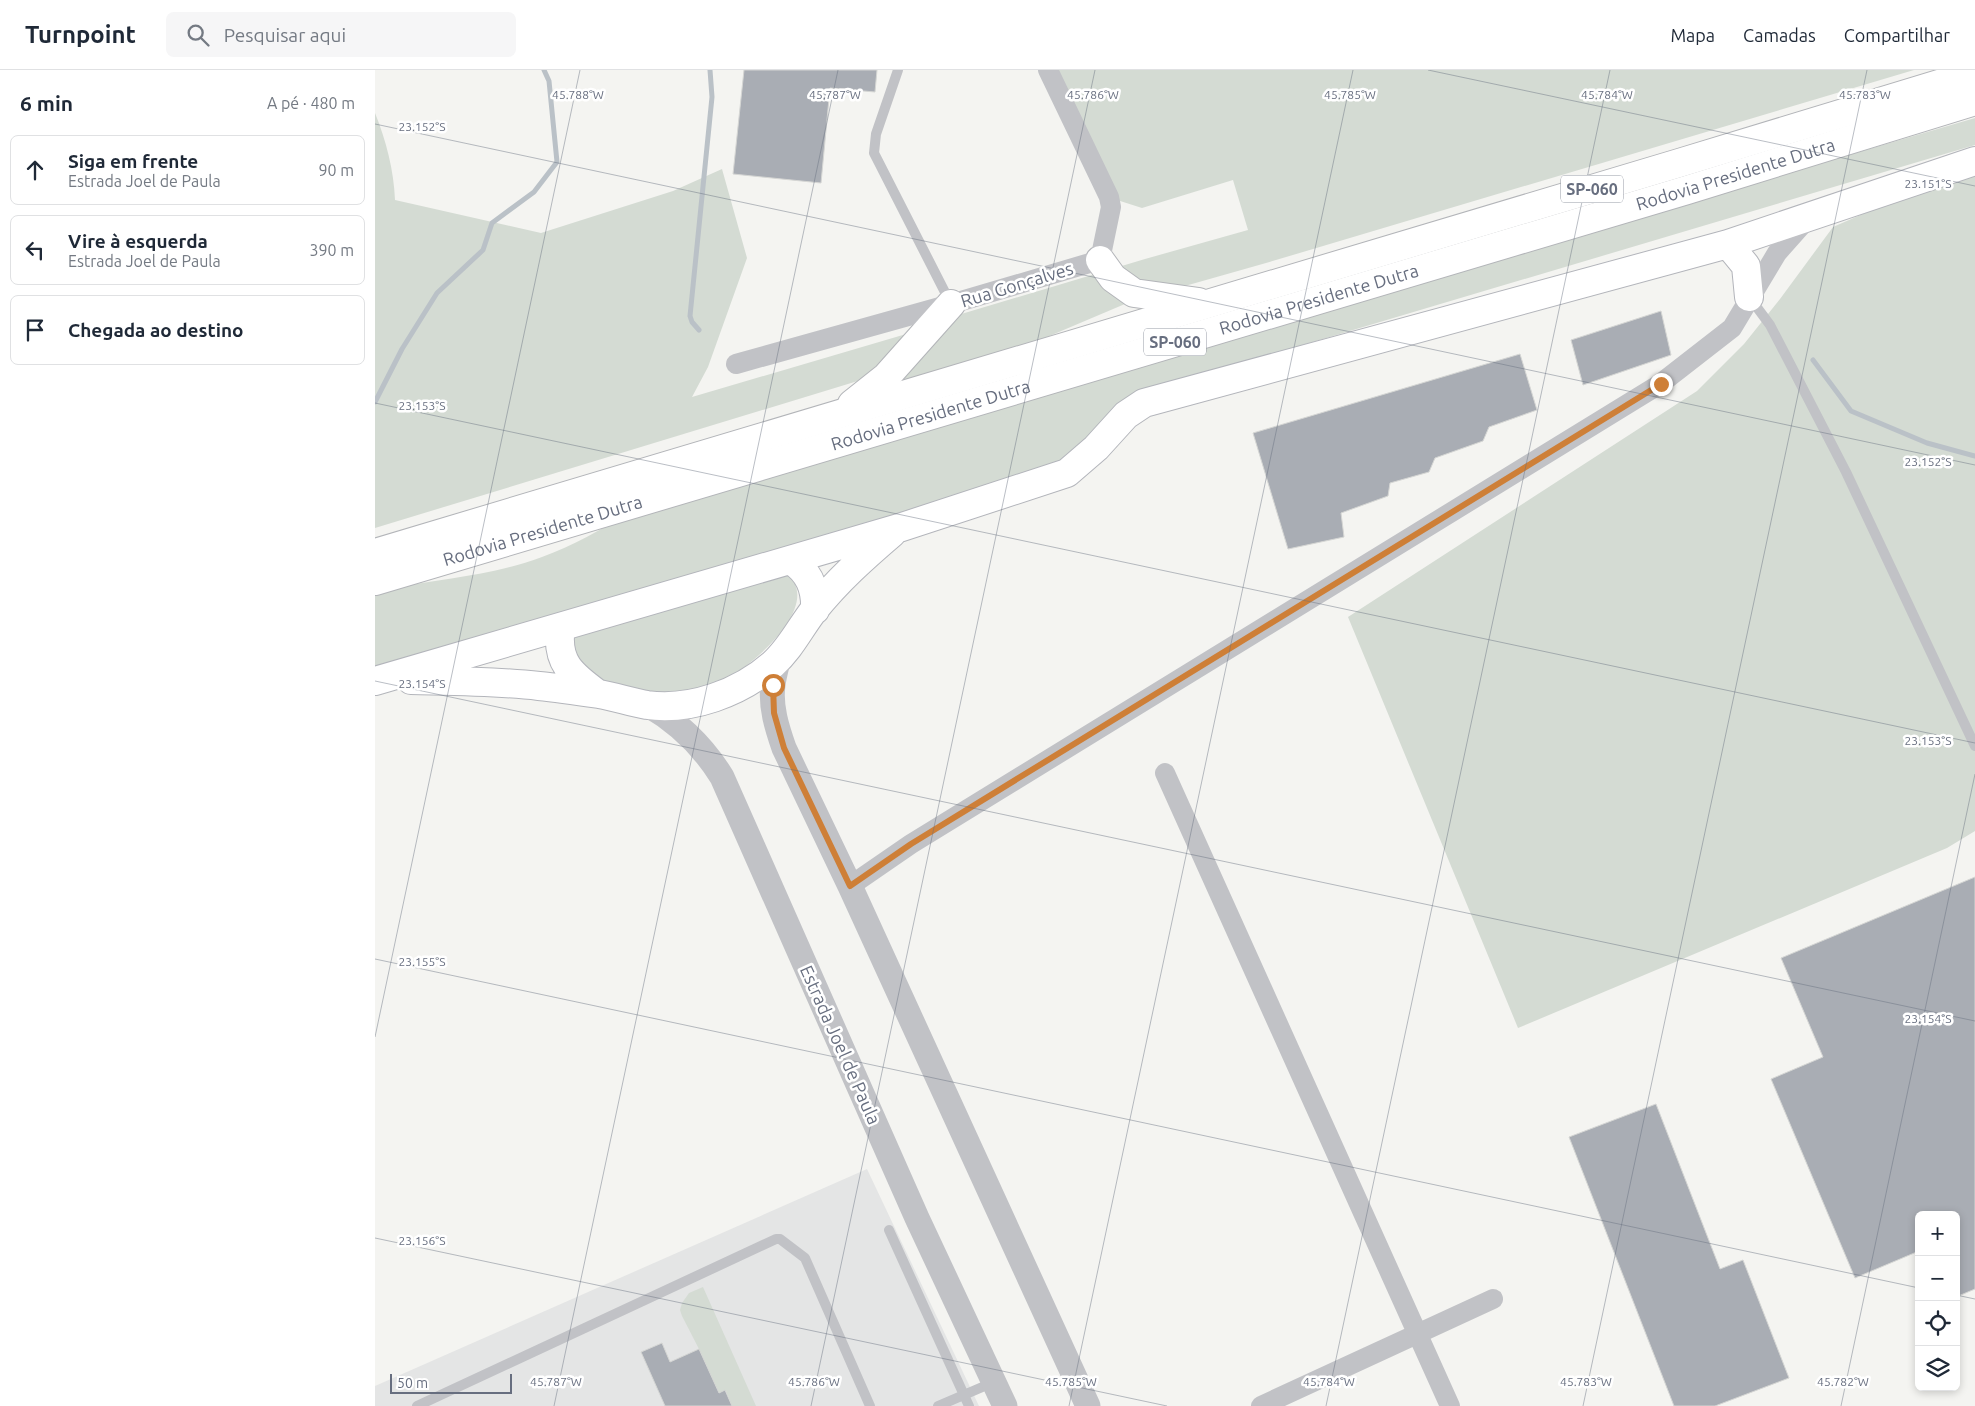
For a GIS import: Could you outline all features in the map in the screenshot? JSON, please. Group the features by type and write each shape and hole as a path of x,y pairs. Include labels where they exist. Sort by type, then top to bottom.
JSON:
{"main road":[{"name":"Rodovia Presidente Dutra","path":"375,553 1975,73"},
{"name":"Rodovia Presidente Dutra","path":"375,581 1677,193 1975,101"},
{"path":"379,680 899,528 1067,473 1096,448 1126,415 1144,402 1728,244 1975,160"},
{"path":"1728,244 1746,266 1749,297"},
{"path":"1100,260 1113,278 1134,293 1208,303"},
{"path":"843,412 886,377 951,304"},
{"path":"379,680 492,681 599,694 648,705 687,704 724,694 757,676 779,657 815,610 851,570 899,528"},
{"path":"791,560 799,565 811,580 814,590 815,610"},
{"path":"561,627 560,647 566,666 581,681 599,694"}],"street":[{"path":"1048,70 1109,197 1111,207 1100,260"},
{"path":"850,886 911,844 1661,384 1732,328 1777,253 1809,217"},
{"name":"Rua Gonçalves","path":"736,364 1100,260"},
{"path":"779,657 773,685 774,713 784,748 850,886 1088,1406"},
{"name":"Estrada Joel de Paula","path":"648,705 664,714 691,737 708,756 722,777 917,1218 1005,1406"},
{"path":"1165,773 1450,1406"},
{"path":"1261,1406 1493,1299"}],"lane":[{"path":"898,70 876,134 874,153 951,304"},
{"path":"1749,297 1770,325 1846,472 1975,746"},
{"path":"889,1230 969,1406"},
{"path":"417,1406 776,1239 780,1239 805,1258 870,1406"},
{"path":"938,1406 994,1382"}],"shaded area":[{"path":"1054,70 1914,70 1266,263 1132,301 1040,340 891,384 958,315 1248,230 1233,180 1142,208 1117,200"},
{"path":"375,113 389,156 395,200 541,233 673,191 722,169 747,258 708,367 692,397 913,332 861,380 375,528"},
{"path":"1975,118 1975,145 1165,386 1047,471 375,674 375,593 393,588 468,576 524,563 565,548 630,513"},
{"path":"1975,165 1975,831 1947,848 1518,1028 1348,617 1697,391 1744,344 1833,227"},
{"path":"784,572 795,585 797,600 791,616 781,632 766,648 751,662 724,680 697,689 653,692 625,687 602,679 585,671 577,664 572,636"},
{"path":"867,1169 979,1406 375,1406 375,1386"},
{"path":"703,1287 756,1406 732,1406 726,1391 719,1393 682,1316 680,1310 682,1303 689,1293"}],"building":[{"path":"744,70 877,70 875,92 830,88 821,183 733,174"},
{"path":"1661,311 1671,355 1583,385 1571,340"},
{"path":"1520,354 1537,410 1489,427 1483,441 1435,458 1429,472 1390,483 1388,496 1341,513 1344,537 1288,549 1253,433"},
{"path":"1975,877 1975,1289 1960,1295 1960,1211 1915,1211 1915,1253 1855,1278 1771,1079 1823,1057 1781,958"},
{"path":"1656,1104 1720,1269 1743,1260 1789,1378 1715,1406 1674,1406 1569,1137"},
{"path":"662,1343 670,1362 699,1349 719,1393 725,1390 732,1406 665,1406 641,1352"}],"waterway":[{"path":"375,402 402,349 437,293 483,250 492,223 534,192 557,162 549,81 544,70"},
{"path":"699,330 692,322 690,316 712,97 710,70"},
{"path":"1813,360 1851,411 1927,443 1975,456"}],"route":[{"path":"773,685 774,713 784,748 850,886 911,844 1661,384"}]}
